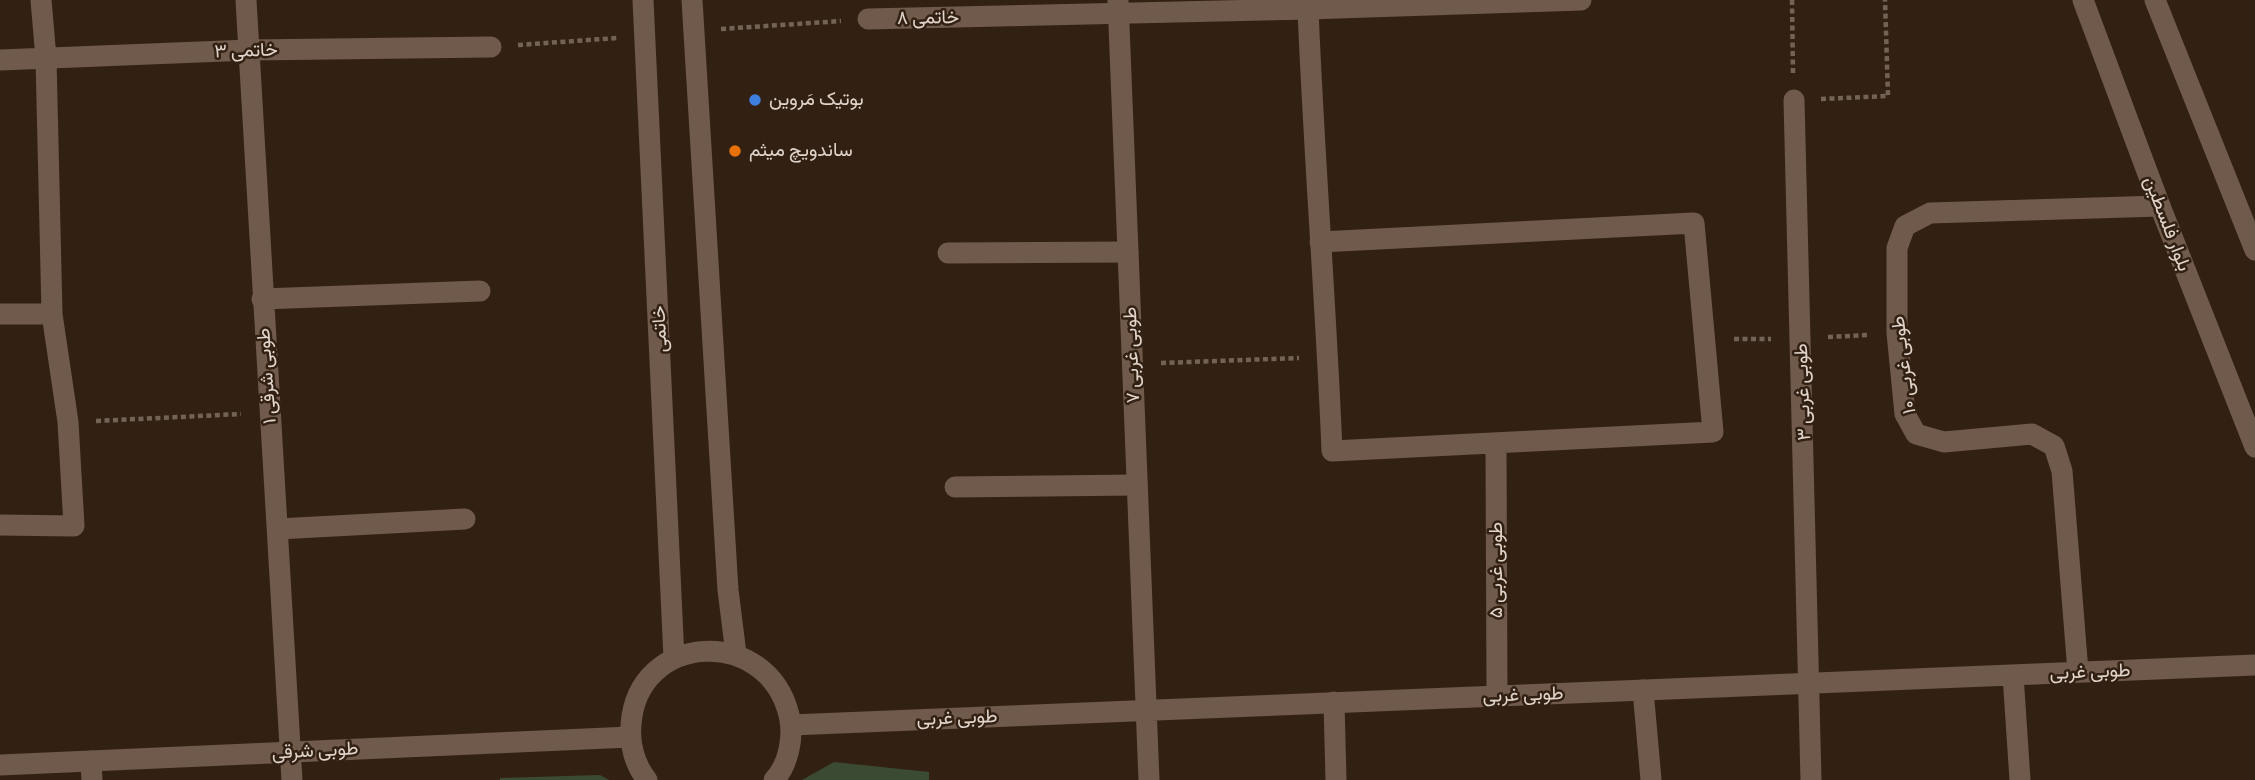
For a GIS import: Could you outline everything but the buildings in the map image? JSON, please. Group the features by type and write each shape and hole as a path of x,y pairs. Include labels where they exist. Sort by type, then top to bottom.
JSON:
{"street":[{"path":"0,526 74,526 68,422 52,314 46,58 41,0"},
{"name":"طوبی شرقی ۱","path":"246,0 292,780"},
{"name":"خاتمی","path":"643,0 674,658"},
{"path":"692,0 727,590 736,654"},
{"name":"خاتمی ۸","path":"868,19 1119,7 1308,9 1581,0"},
{"name":"بلوار فلسطین","path":"2083,0 2160,206 2255,447"},
{"path":"2155,0 2255,250"},
{"name":"طوبی غربی ۷","path":"1119,7 1145,710"},
{"path":"1308,9 1320,242 1328,356 1332,451 1713,432 1694,223 1320,242"},
{"name":"خاتمی ۳","path":"0,60 249,50 491,47"},
{"name":"طوبی غربی ۳","path":"1794,100 1811,780"},
{"name":"طوبی غربی ۱۰","path":"2078,672 2062,471 2054,446 2032,434 1944,442 1916,434 1905,414 1897,333 1897,248 1905,226 1930,213 2160,206"},
{"path":"948,253 1128,252"},
{"path":"262,299 480,291"},
{"path":"0,314 52,314"},
{"name":"طوبی غربی ۵","path":"1496,443 1497,696"},
{"path":"955,487 1137,485"},
{"path":"278,529 465,519"},
{"path":"647,780 635,758 630,737 632,713 640,691 654,673 674,658 705,651 736,654 757,665 774,681 786,702 791,725 789,751 779,775 774,780"},
{"name":"طوبی غربی","path":"791,725 2255,665"},
{"path":"2012,675 2021,780"},
{"path":"1643,690 1651,780"},
{"path":"1334,702 1336,780"},
{"path":"1145,710 1149,780"},
{"name":"طوبی شرقی","path":"0,765 91,771 291,752 630,737"}],"path":[{"path":"1791,0 1794,100 1888,96 1885,0"},
{"name":"خاتمی ۸","path":"695,30 868,19"},
{"path":"491,47 646,36"},
{"path":"1132,364 1328,356"},
{"path":"68,422 270,412"}],"green space":[{"path":"834,762 929,772 929,780 802,780"},
{"path":"600,775 609,780 500,780 500,778"}],"place":[{"name":"بوتیک مَروین","path":"755,100"},
{"name":"ساندویچ میثم","path":"735,151"}]}
